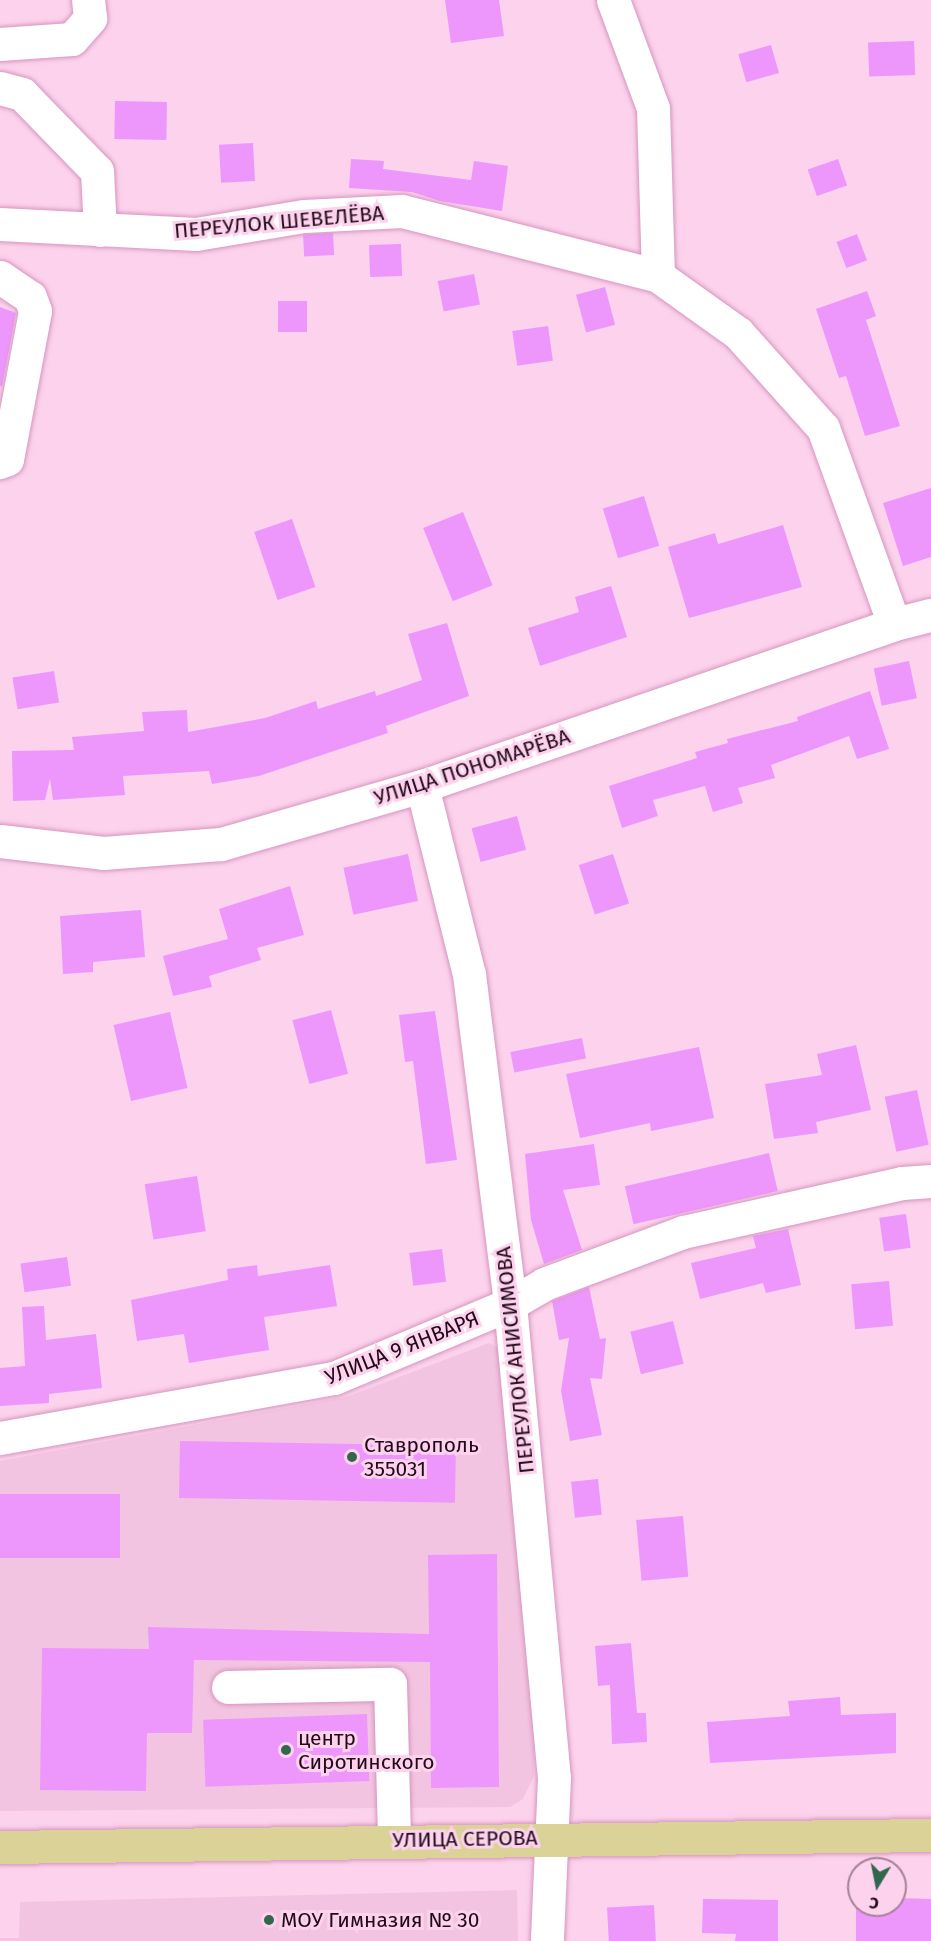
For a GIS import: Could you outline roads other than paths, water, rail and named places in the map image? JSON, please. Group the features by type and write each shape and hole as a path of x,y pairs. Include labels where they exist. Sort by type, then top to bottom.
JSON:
{"main road":[{"name":"УЛИЦА СЕРОВА","path":"0,1847 551,1838 931,1835"}],"street":[{"path":"0,44 72,39 90,18 88,0"},
{"path":"613,0 653,108 658,276"},
{"path":"0,88 22,94 98,171 100,230"},
{"name":"ПЕРЕУЛОК ШЕВЕЛЁВА","path":"0,224 196,234 304,216 402,211 658,276 738,333 823,428 894,624"},
{"path":"0,277 30,297 35,311 7,459 0,462"},
{"name":"УЛИЦА ПОНОМАРЁВА","path":"0,841 103,853 220,844 422,786 894,624 931,615"},
{"name":"ПЕРЕУЛОК АНИСИМОВА","path":"422,786 469,974 510,1304 554,1778 547,1941"},
{"name":"УЛИЦА 9 ЯНВАРЯ","path":"0,1438 334,1378 510,1304 544,1284 683,1232 902,1183 931,1181"},
{"path":"228,1687 390,1684 394,1841"}],"place":[{"name":"Ставрополь 355031","path":"352,1457"},
{"name":"центр Сиротинского","path":"286,1750"},
{"name":"МОУ Гимназия № 30","path":"269,1920"}]}
